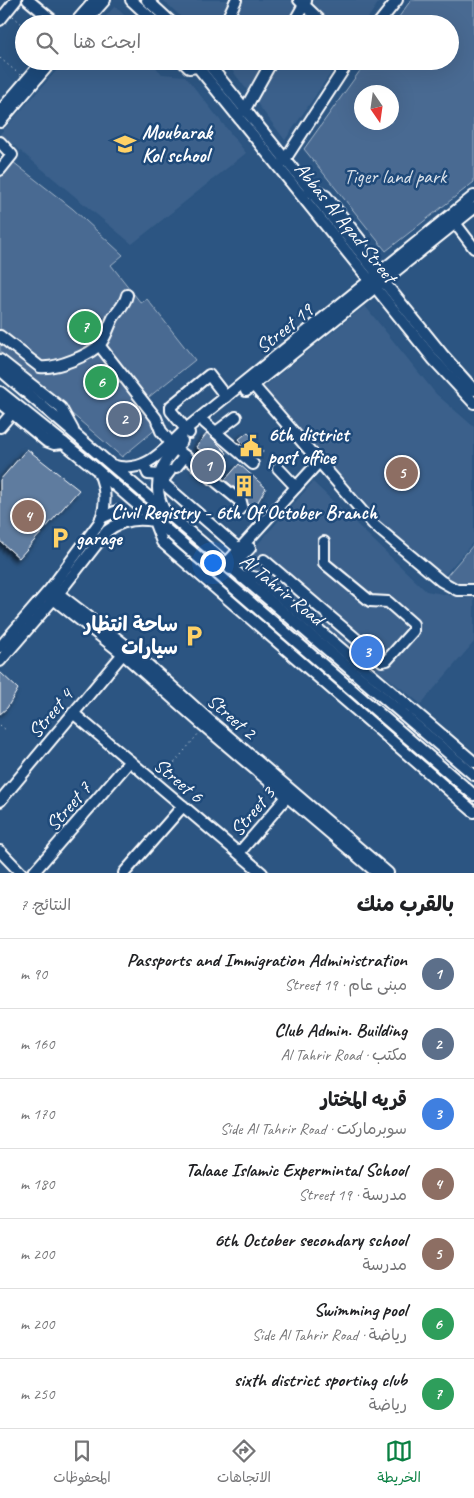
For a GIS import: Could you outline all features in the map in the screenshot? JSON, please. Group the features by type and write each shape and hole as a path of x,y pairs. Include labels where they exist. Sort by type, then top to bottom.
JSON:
{"street":[{"path":"0,20 16,0"},
{"path":"28,0 46,15"},
{"path":"82,15 95,0"},
{"path":"92,15 105,0"},
{"path":"132,0 148,15"},
{"path":"146,0 162,15"},
{"path":"229,15 236,0"},
{"path":"385,15 397,0"},
{"path":"297,15 303,2 315,15"},
{"path":"0,111 34,70"},
{"path":"0,122 44,70"},
{"name":"Abbas Al Aqad Street","path":"209,70 362,254 377,280 434,360 474,403"},
{"name":"Abbas Al Aqad Street","path":"209,70 377,280 474,390"},
{"path":"244,111 267,70"},
{"path":"284,161 343,70"},
{"path":"0,142 12,155 0,170"},
{"name":"Street 19","path":"188,431 205,423 253,385 474,196"},
{"name":"Street 19","path":"144,464 173,446 226,397 377,280 474,208"},
{"path":"455,223 474,248"},
{"path":"0,336 36,365 44,367 85,355 99,345 113,318 125,303 127,295"},
{"path":"99,345 156,418 161,431 173,446 241,502 242,506 239,510"},
{"path":"0,360 61,408 74,434"},
{"path":"0,385 4,381 2,372"},
{"name":"Al Tahrir Road","path":"2,372 228,567 348,666 474,776"},
{"path":"188,431 172,411 171,406 208,376 210,376 226,397"},
{"path":"253,385 368,519 436,578 457,590 474,590"},
{"path":"0,427 14,409 18,395 25,391"},
{"path":"0,392 14,409"},
{"path":"0,403 14,409"},
{"name":"Al Tahrir Road","path":"14,409 50,443 64,443 97,470 154,521 317,658 474,796"},
{"path":"216,432 236,417"},
{"path":"205,423 253,464"},
{"name":"Street 19","path":"164,511 158,497 159,475 173,446"},
{"path":"185,456 164,479 166,486 239,549"},
{"path":"109,464 127,468 144,464 148,474 159,475"},
{"path":"228,567 239,549 296,487 320,465"},
{"path":"228,567 320,465"},
{"path":"278,468 296,487"},
{"path":"52,593 102,518 104,490 97,470"},
{"path":"102,518 117,511 123,514 124,522"},
{"path":"0,647 52,593 107,531 124,522 154,521 162,542 474,812"},
{"path":"324,542 324,563 370,601 388,602 413,624 413,631 389,659 382,661 370,674"},
{"path":"264,560 382,661"},
{"path":"242,578 248,576 258,578 474,762"},
{"name":"Street 2","path":"52,593 126,650 377,873"},
{"path":"0,661 8,638"},
{"path":"317,658 324,656 326,648"},
{"name":"Street 2","path":"126,650 204,726 388,873"},
{"name":"Street 4","path":"0,801 126,650"},
{"path":"336,675 339,669 348,666"},
{"name":"Street 6","path":"73,713 262,873"},
{"path":"415,724 433,727"},
{"name":"Street 7","path":"33,873 130,761"},
{"name":"Street 3","path":"239,853 289,794"},
{"path":"124,873 183,806"},
{"path":"0,851 21,873"}],"path":[{"path":"7,11 15,18"},
{"path":"0,58 26,80"},
{"path":"0,726 6,730"},
{"path":"156,784 204,726"}],"shaded area":[{"path":"163,0 380,0 370,15 179,15"},
{"path":"115,6 124,15 107,15"},
{"name":"Moubarak Kol school","path":"57,70 158,70 162,74 185,76 246,153 132,244 0,134"},
{"path":"232,70 333,70 285,140"},
{"path":"365,306 436,394 474,427 474,541 441,579 369,518 260,390"},
{"path":"98,368 115,388 104,397 87,377"},
{"path":"313,482 426,591 464,598 474,595 474,642 421,704 241,563"}],"green space":[{"name":"Tiger land park","path":"411,0 474,0 474,182 386,251 304,149 361,70 459,70 459,15 400,15"},
{"path":"13,162 73,209 123,255 111,265 141,303 147,299 195,360 144,401 162,424 122,457 0,352 0,177"},
{"path":"474,544 474,586 455,586 444,579"}],"building":[{"name":"6th district post office","path":"248,432 263,452 256,458 239,439"},
{"path":"207,433 227,453 222,459 217,455 214,459 196,447"},
{"path":"27,449 79,490 19,558 0,541 0,480"},
{"name":"Civil Registry - 6th Of October Branch","path":"239,464 266,488 256,505 249,509 246,497 225,480"},
{"path":"0,672 18,689 7,708 0,714"}],"place":[{"name":"Moubarak Kol school","path":"125,144"},
{"name":"sixth district sporting club","path":"85,327"},
{"name":"Swimming pool","path":"101,382"},
{"name":"Club Admin. Building","path":"124,419"},
{"name":"6th district post office","path":"251,446"},
{"name":"Passports and Immigration Administration","path":"208,466"},
{"name":"6th October secondary school","path":"402,473"},
{"name":"Civil Registry - 6th Of October Branch","path":"244,486"},
{"name":"Talaae Islamic Expermintal School","path":"28,516"},
{"name":"garage","path":"60,538"},
{"name":"ساحة انتظار سيارات","path":"194,636"},
{"name":"قريه المختار","path":"367,652"}]}
